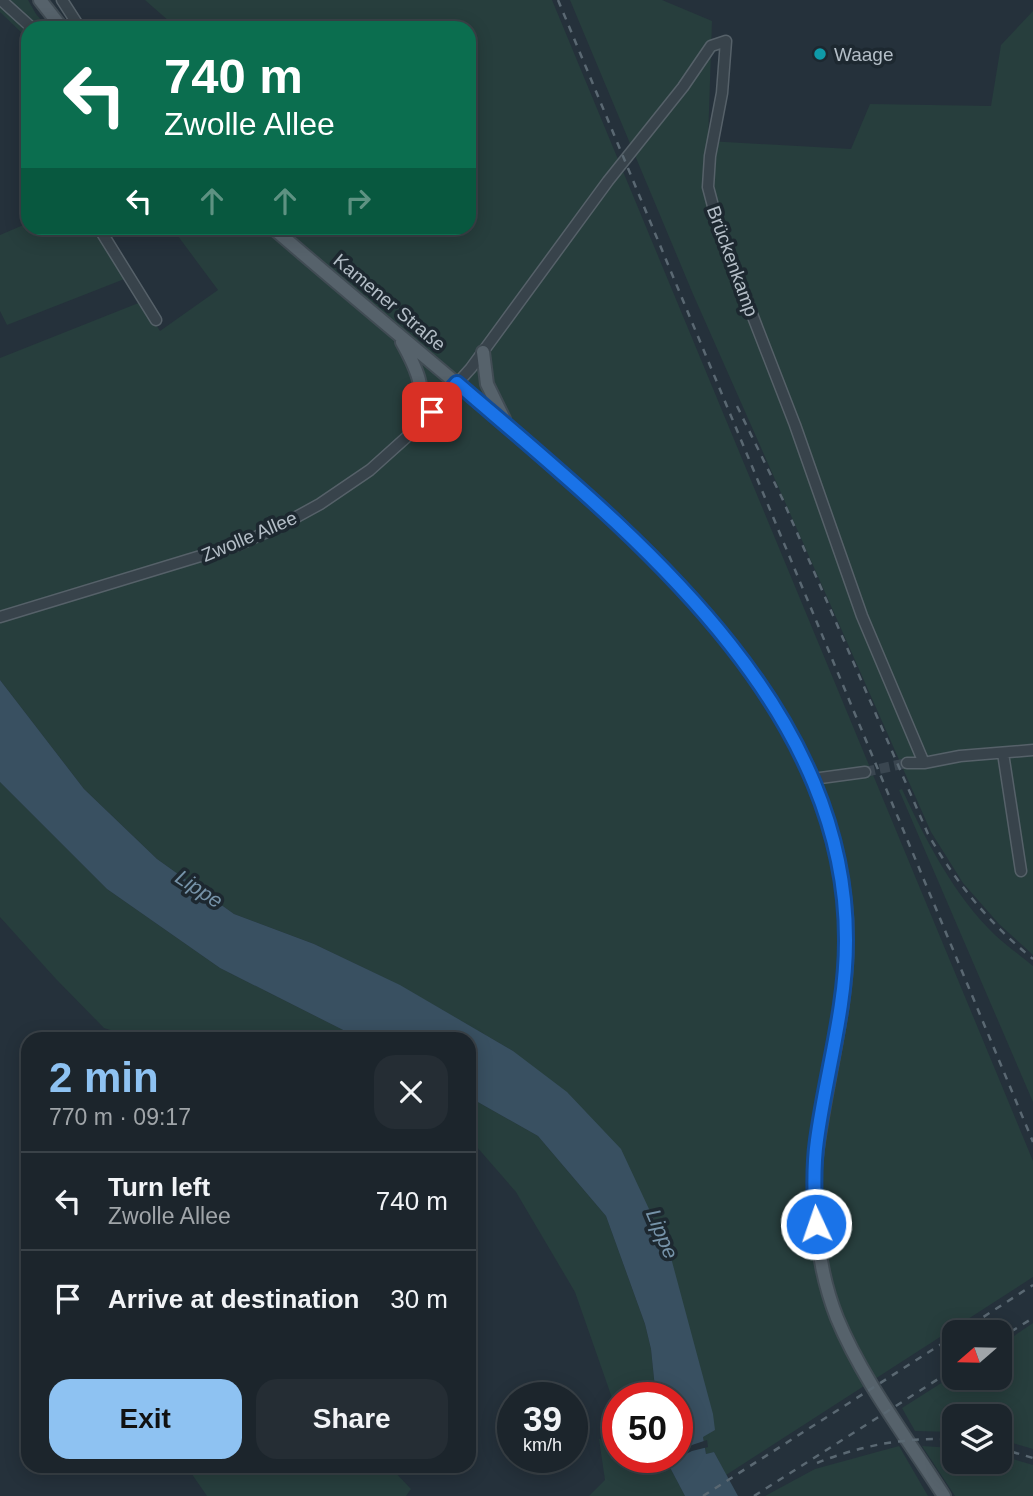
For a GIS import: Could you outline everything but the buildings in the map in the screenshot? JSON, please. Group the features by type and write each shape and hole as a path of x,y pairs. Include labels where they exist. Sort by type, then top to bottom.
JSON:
{"main road":[{"path":"40,0 56,21"},
{"name":"Kamener Straße","path":"281,235 457,383 636,542 709,621 772,702 796,742 813,779 839,866 846,906 845,984 817,1139 814,1204 820,1256 837,1317 848,1341 944,1496"},
{"path":"399,335 423,387 419,426"},
{"path":"483,352 487,384 510,429"}],"street":[{"path":"1,0 24,21"},
{"path":"62,0 76,21"},
{"name":"Brückenkamp","path":"457,383 483,352 608,181 683,87 710,46 726,41 722,93 716,133 709,156 708,187 719,229 795,425 862,616 924,763"},
{"path":"103,235 156,320"},
{"name":"Zwolle Allee","path":"0,617 205,556 278,527 354,482 391,453 457,383"},
{"path":"907,764 1033,750"},
{"path":"1003,753 1021,871"},
{"path":"813,779 866,772"}],"green space":[{"path":"0,0 28,0 42,21 21,21 21,32 0,12"},
{"path":"145,0 552,0 1033,1161 1033,1277 966,1320 942,1320 942,1336 726,1475 714,1452 706,1454 670,1254 513,1051 399,985 314,944 234,914 157,859 84,789 0,680 0,358 141,302 160,331 218,290 177,235 476,235 476,21 169,21"},
{"path":"570,0 662,0 712,21 708,141 851,149 870,104 991,106 1001,45 1033,11 1033,955 999,924 963,883 931,832 693,294"},
{"path":"21,226 21,235 100,235 127,278 7,325 0,311 0,235"},
{"path":"0,782 107,889 220,968 347,1032 116,1032 104,1028 0,917"},
{"path":"902,789 931,848 967,903 995,935 1033,966 1033,1102 899,790"},
{"path":"476,1101 538,1136 606,1216 645,1324 654,1382 606,1382 575,1292 516,1192 476,1146"},
{"path":"1033,1323 1033,1449 1012,1443 1012,1404 942,1404 942,1432 915,1431 902,1408 942,1383 942,1390 1012,1390 1012,1337"},
{"path":"899,1446 928,1496 765,1496 815,1469"},
{"path":"922,1446 942,1447 942,1474 1012,1474 1012,1459 1033,1465 1033,1496 955,1496"},
{"path":"191,1473 396,1473 411,1489 406,1496 207,1496"},
{"path":"604,1473 673,1473 685,1496 589,1496 605,1480"}],"water":[{"name":"Lippe","path":"0,680 84,789 157,859 234,914 314,944 400,985 513,1051 567,1092 621,1149 670,1254 713,1414 715,1430 703,1437 706,1454 714,1452 738,1496 685,1496 673,1473 693,1473 693,1382 654,1382 645,1324 606,1216 538,1136 476,1101 476,1032 347,1032 220,968 107,889 0,782"}],"pier":[{"path":"707,1440 708,1447 693,1451 693,1445"}],"tunnel":[{"path":"865,772 907,763"}],"railway":[{"path":"558,0 1033,1142"},
{"path":"737,406 782,498 928,834 975,902 1002,932 1033,959"},
{"path":"979,1320 1033,1285"},
{"path":"1012,1331 1033,1318"},
{"path":"703,1496 942,1344"},
{"path":"754,1496 942,1377"},
{"path":"817,1463 884,1444 942,1439"},
{"path":"1012,1452 1033,1458"}],"place":[{"name":"Waage","path":"820,54"}],"route":[{"path":"432,412 457,383 636,542 674,581 742,661 772,702 805,761 822,803 839,866 846,906 845,984 817,1139 814,1194 816,1224"}]}
